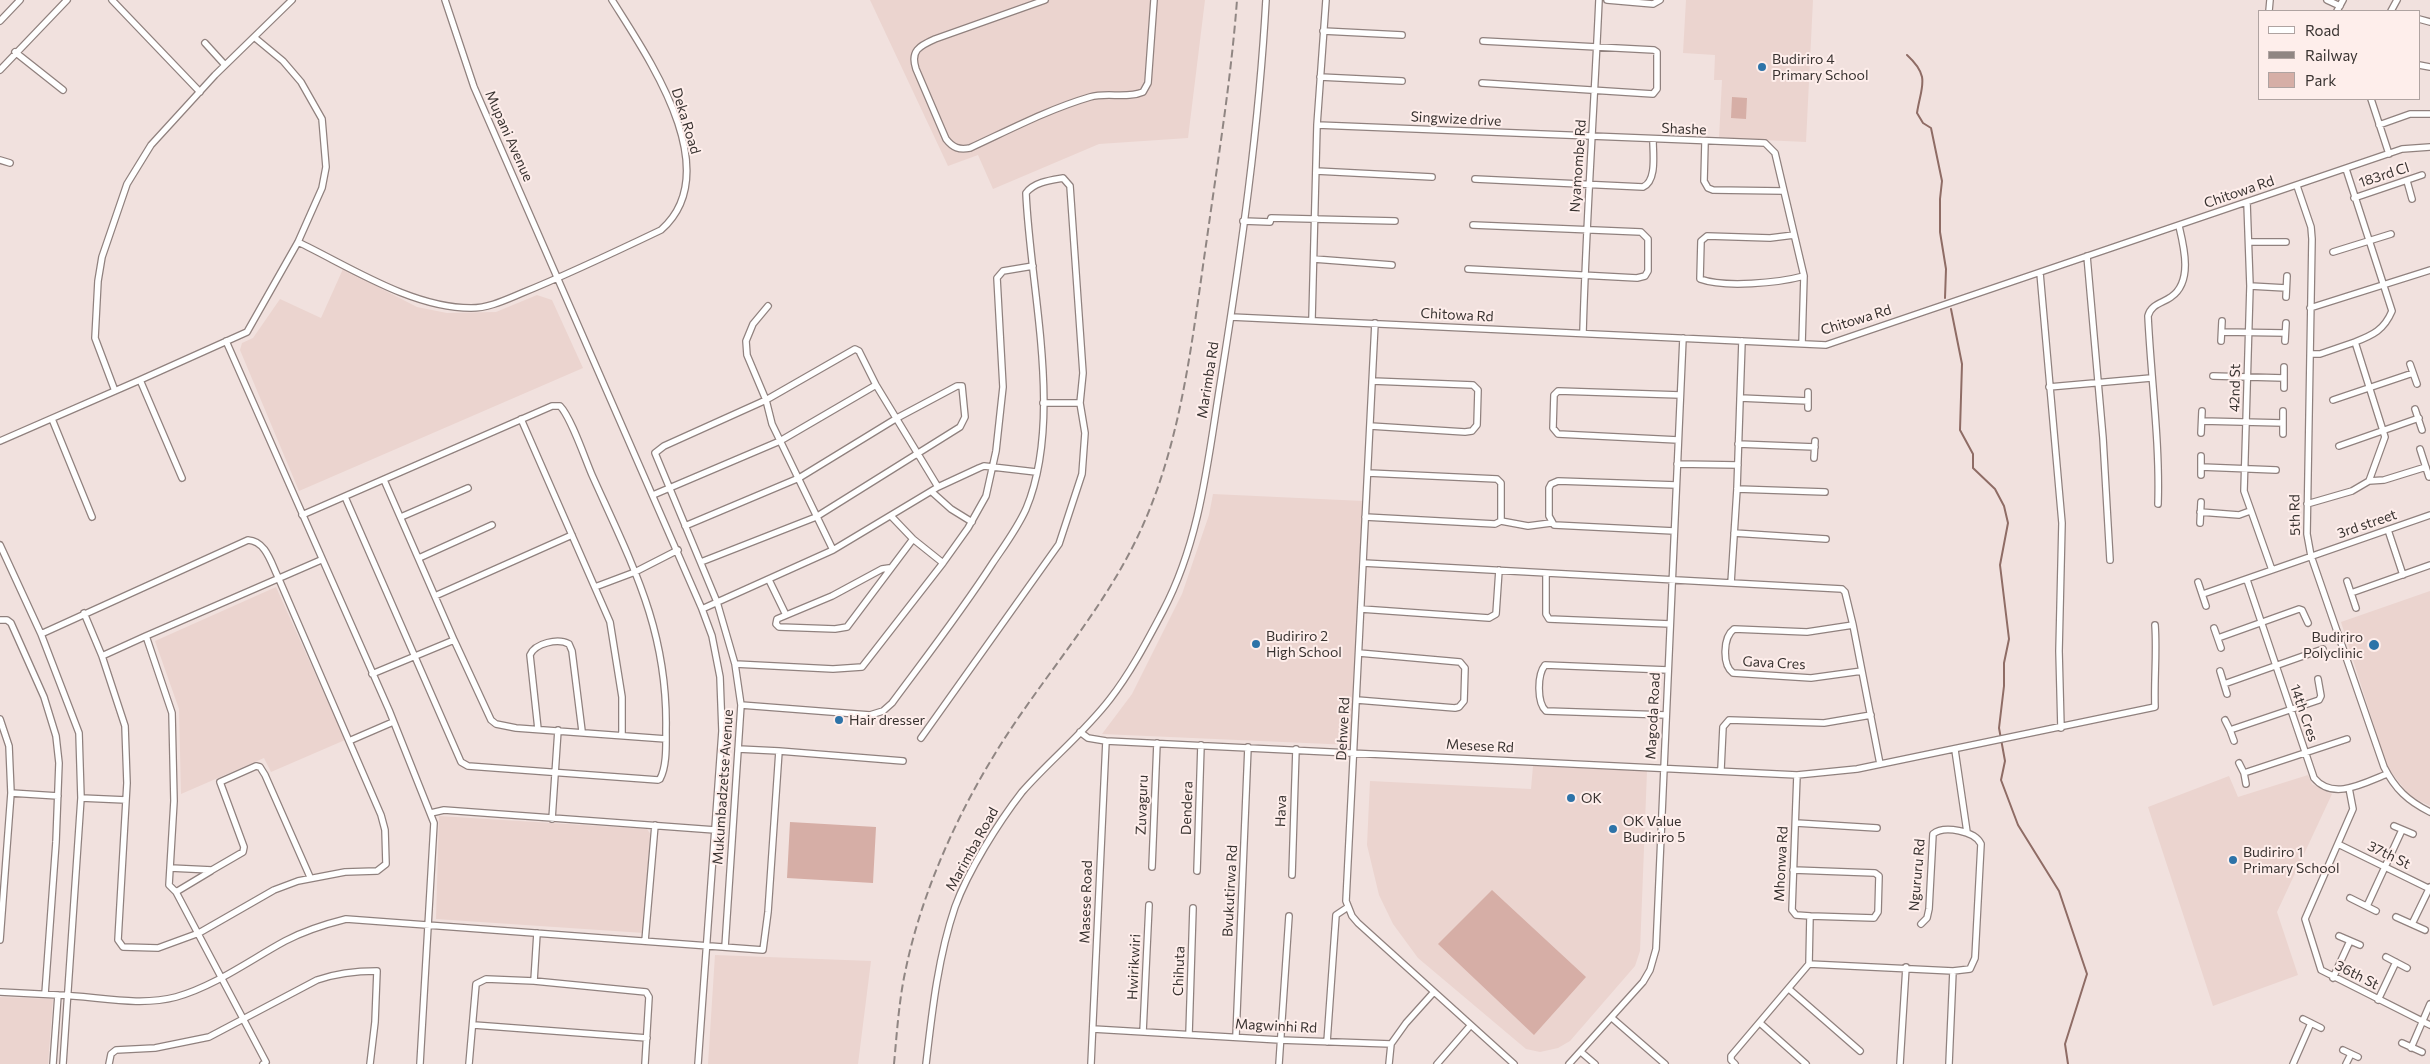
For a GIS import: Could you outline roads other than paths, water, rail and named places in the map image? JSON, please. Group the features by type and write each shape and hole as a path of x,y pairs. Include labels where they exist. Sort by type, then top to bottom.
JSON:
{"street":[{"path":"0,21 20,0"},
{"path":"0,70 66,0"},
{"path":"112,0 200,92"},
{"path":"115,390 95,338 98,281 102,257 127,184 151,145 225,65 292,0"},
{"name":"Mupani Avenue","path":"445,0 474,87 678,550 702,608 713,643 722,696 722,731 698,1064"},
{"name":"Deka Road","path":"298,242 401,292 432,303 470,308 488,306 557,279 661,230 672,218 684,196 686,164 675,117 664,88 612,0"},
{"path":"1045,0 935,39 923,44 915,52 914,61 916,69 946,139 952,146 962,149 970,148 1081,100 1095,96 1132,95 1143,92 1148,83 1154,0"},
{"name":"Marimba Rd","path":"1080,732 1110,699 1141,651 1164,608 1190,545 1201,500 1231,317 1261,73 1266,0"},
{"path":"1312,319 1317,125 1326,0"},
{"name":"Nyamombe Rd","path":"1583,333 1585,229 1593,138 1599,0"},
{"path":"1607,0 1653,4 1660,0"},
{"path":"2327,0 2339,9 2343,0"},
{"path":"2392,10 2397,0"},
{"path":"1323,31 1402,35"},
{"path":"0,440 242,335 252,326 298,242 322,188 325,174 326,144 322,118 301,82 283,60 254,37"},
{"path":"1482,41 1654,50 1657,52 1657,88 1653,94 1482,83"},
{"path":"205,43 225,65"},
{"path":"15,52 63,90"},
{"path":"1320,77 1402,81"},
{"path":"2370,100 2389,154"},
{"path":"2379,125 2410,114 2430,114"},
{"name":"Singwize drive","path":"1317,125 1593,138"},
{"name":"Shashe","path":"1593,138 1765,143 1772,148 1783,190"},
{"path":"1475,179 1643,187 1651,179 1653,140"},
{"path":"1705,142 1704,181 1708,188 1713,190 1783,190 1804,276 1802,344"},
{"name":"Chitowa Rd","path":"1231,317 1312,319 1833,344 2389,154 2416,147 2430,147"},
{"path":"0,160 10,164"},
{"path":"2311,354 2320,354 2377,333 2387,323 2392,311 2368,242 2346,169"},
{"path":"1316,171 1432,177"},
{"name":"183rd Cl","path":"2354,198 2422,175"},
{"path":"741,705 870,715 886,708 957,615 1016,528 1027,507 1036,472 1043,403 1027,191 1044,182 1063,178 1069,183 1071,196 1083,374 1080,403 1085,433 1082,474 1059,544 922,738"},
{"path":"2406,181 2412,199"},
{"name":"5th Rd","path":"2297,186 2312,233 2311,354 2305,519 2311,556 2387,774 2405,798 2430,812"},
{"name":"42nd St","path":"2247,203 2250,242 2250,286 2244,491 2272,570"},
{"path":"1243,221 1270,222 1271,218 1315,217 1395,221"},
{"path":"1468,269 1585,276 1644,277 1648,271 1649,244 1646,235 1641,232 1473,225"},
{"path":"2158,504 2159,475 2150,378 2149,312 2155,305 2176,293 2184,276 2184,248 2179,226"},
{"path":"2333,252 2391,234"},
{"path":"1794,236 1770,238 1707,236 1701,241 1700,279 1734,283 1775,282 1804,276"},
{"path":"2250,242 2286,242"},
{"path":"2087,256 2107,491 2110,560"},
{"path":"1314,259 1354,264 1392,264"},
{"path":"735,664 833,669 862,667 867,664 943,563 972,522 984,501 994,468 1003,387 996,280 1004,271 1032,266"},
{"path":"2310,308 2430,270"},
{"path":"2040,273 2062,523 2061,728"},
{"path":"2286,276 2286,297"},
{"path":"2250,286 2286,288"},
{"path":"768,306 753,324 746,341 747,355 766,400 768,414 833,550"},
{"path":"2221,341 2222,321"},
{"name":"Dehwe Rd","path":"1348,908 1346,896 1375,323"},
{"path":"2285,341 2286,323"},
{"path":"2222,332 2285,333"},
{"name":"Magoda Road","path":"1570,1064 1648,976 1654,955 1683,338"},
{"path":"226,341 394,722 431,813 435,835 420,1064"},
{"path":"1731,583 1737,489 1742,341"},
{"path":"2354,342 2384,431 2384,443 2369,481"},
{"name":"Mukumbadzetse Avenue","path":"724,947 741,705 735,664 718,602 655,456 658,450 766,400 853,349 859,351 876,385 938,487"},
{"path":"2410,364 2417,384"},
{"path":"2284,367 2284,388"},
{"path":"2333,400 2413,373"},
{"path":"2213,376 2284,378"},
{"path":"2050,387 2150,378"},
{"path":"140,380 182,478"},
{"path":"1370,426 1465,432 1472,431 1477,425 1478,390 1473,385 1372,381"},
{"path":"653,495 780,441 876,385"},
{"path":"685,526 799,478 897,418 957,386 962,386 965,417 962,424 918,454 816,517 701,562"},
{"path":"1678,440 1558,434 1553,430 1554,395 1558,390 1680,395"},
{"path":"1808,392 1808,408"},
{"path":"1740,398 1808,401"},
{"path":"1043,403 1080,403"},
{"path":"302,515 521,419 552,406 559,406 563,410 635,572 651,614 661,654 666,703 666,739 663,773 658,780 468,766 461,762 345,497"},
{"path":"2415,409 2422,430"},
{"path":"2201,432 2202,411"},
{"path":"2283,411 2283,434"},
{"path":"2339,446 2418,418"},
{"path":"52,419 92,517"},
{"path":"521,419 610,622 622,697 622,734"},
{"path":"2202,421 2283,423"},
{"path":"1738,444 1815,444 1814,458"},
{"path":"2420,449 2429,478"},
{"path":"2200,456 2200,476"},
{"path":"1677,464 1738,465"},
{"path":"2201,467 2276,470"},
{"path":"2307,504 2352,491 2369,481 2384,480 2426,467"},
{"path":"702,608 769,580 833,550 938,487 978,468 1036,472"},
{"path":"1368,473 1497,479 1501,483 1501,522"},
{"path":"384,480 491,720 501,726 538,730 622,734 666,739"},
{"path":"1551,523 1549,488 1554,482 1676,485"},
{"path":"401,517 468,488"},
{"path":"1737,489 1825,492"},
{"path":"932,492 951,509 972,522"},
{"path":"2200,502 2200,523"},
{"path":"2200,512 2239,514 2250,511"},
{"path":"891,516 913,539 943,563"},
{"name":"3rd street","path":"2202,594 2430,516"},
{"path":"1365,517 1492,524 1501,522 1528,526 1551,523 1674,531"},
{"path":"419,558 492,525"},
{"path":"2388,530 2403,575"},
{"path":"1734,533 1826,538"},
{"path":"435,596 572,535"},
{"path":"889,568 882,569 832,596 778,619 776,623 778,627 835,629 847,626 889,568 913,539"},
{"path":"40,634 84,613 248,540 257,540 262,545 278,577 381,815 386,864 377,871 345,872 310,877 274,890 199,933 158,948 123,947 118,940 126,800 125,726 102,656 84,613"},
{"path":"0,545 40,634 78,733 81,798 63,1064"},
{"path":"595,587 635,572 678,550"},
{"path":"102,656 278,577 321,560"},
{"path":"1363,563 1842,589 1845,592 1853,625 1880,764"},
{"path":"2352,593 2430,565"},
{"path":"1361,609 1489,618 1496,614 1499,570"},
{"path":"1546,573 1546,614 1549,619 1670,624"},
{"path":"769,580 786,615"},
{"name":"14th Cres","path":"2247,580 2314,778 2319,784 2338,790 2349,788 2387,774"},
{"path":"2347,581 2356,608"},
{"path":"2198,582 2206,606"},
{"path":"2218,638 2299,609 2302,610 2308,623"},
{"path":"0,620 7,620 11,623 33,670 56,736 59,763 58,796 45,994"},
{"name":"Gava Cres","path":"1853,625 1807,632 1734,629 1726,638 1727,665 1733,673 1799,678 1822,677 1862,670"},
{"name":"Mesese Rd","path":"1080,732 1088,738 1106,741 1721,769 1797,775 1836,772 1955,750 2155,707 2153,690 2157,651 2155,625"},
{"path":"2214,628 2221,648"},
{"path":"146,636 172,712 174,801 169,885 176,892 245,1020 266,1062 263,1064"},
{"path":"372,674 454,640"},
{"path":"538,730 530,655 534,650 558,640 569,644 572,651 582,731"},
{"path":"2224,684 2323,649"},
{"path":"1357,700 1457,707 1464,701 1465,668 1462,663 1455,660 1359,654"},
{"path":"1666,715 1546,711 1542,706 1540,697 1541,672 1545,665 1668,670"},
{"path":"2220,671 2227,694"},
{"path":"2230,730 2319,700 2321,696 2318,680"},
{"path":"1721,769 1723,726 1727,721 1824,723 1871,715"},
{"path":"0,719 9,746 12,793 2,892 2,936 0,940"},
{"path":"2225,720 2234,741"},
{"path":"349,741 394,722"},
{"path":"552,819 558,730"},
{"name":"Marimba Road","path":"926,1064 939,976 956,906 968,878 1011,806 1032,780 1080,732"},
{"path":"2244,773 2347,739"},
{"name":"Masese Road","path":"1091,1064 1106,741"},
{"name":"Zuvaguru","path":"1152,867 1157,743"},
{"name":"Dendera","path":"1198,871 1202,745"},
{"name":"Bvukutirwa Rd","path":"1236,1036 1248,747"},
{"path":"738,749 903,761"},
{"name":"Hava","path":"1292,875 1296,749"},
{"path":"1809,964 1953,971 1968,970 1975,958 1981,844 1975,836 1967,832 1955,750"},
{"path":"0,992 156,1000 176,997 222,977 287,940 326,924 346,919 763,950 779,751"},
{"path":"2239,763 2244,773 2246,784"},
{"path":"176,892 244,850 220,782 256,766 260,767 265,775 310,877"},
{"name":"Mhonwa Rd","path":"1797,775 1792,910 1796,915 1810,916"},
{"path":"2338,844 2353,808 2349,788"},
{"path":"12,793 58,796"},
{"path":"81,798 126,800"},
{"path":"431,813 444,810 714,830"},
{"path":"1796,823 1877,828"},
{"path":"645,941 655,825"},
{"path":"2394,826 2413,834"},
{"name":"Ngururu Rd","path":"1921,924 1927,918 1929,909 1932,835 1939,830 1967,832"},
{"path":"2367,906 2402,830"},
{"name":"37th St","path":"2338,844 2430,888"},
{"name":"36th St","path":"2338,844 2305,919 2321,970 2333,978 2430,1025"},
{"path":"170,868 212,870"},
{"path":"1733,1063 1731,1056 1790,989 1809,964 1810,916 1874,918 1878,912 1879,876 1875,873 1793,870"},
{"path":"2412,924 2430,888"},
{"path":"2350,898 2376,911"},
{"name":"Hwirikwiri","path":"1143,1032 1149,905"},
{"name":"Chihuta","path":"1189,1034 1193,908"},
{"path":"1327,1042 1336,915 1348,908 1358,923 1433,993 1514,1064"},
{"path":"1279,1064 1289,916"},
{"path":"2396,917 2426,930"},
{"path":"534,981 537,933"},
{"path":"2339,936 2360,945"},
{"path":"2333,978 2350,940"},
{"path":"2386,957 2407,968"},
{"path":"2378,1000 2396,962"},
{"path":"1900,1064 1906,968"},
{"path":"109,1064 111,1054 116,1050 154,1048 188,1043 209,1037 245,1020 317,980 350,971 377,971 375,1022 370,1064"},
{"path":"1949,1064 1953,971"},
{"path":"469,1064 474,1025 476,984 486,979 534,981 646,992 649,997 645,1064"},
{"path":"1790,989 1860,1050"},
{"path":"1389,1064 1391,1044 1433,993"},
{"path":"53,1064 58,995"},
{"path":"2411,1048 2430,1004"},
{"path":"1612,1018 1665,1064"},
{"path":"2303,1019 2321,1028"},
{"path":"1760,1023 1806,1064"},
{"path":"2293,1064 2311,1023"},
{"path":"474,1025 646,1038"},
{"path":"1437,1064 1470,1026"},
{"name":"Magwinhi Rd","path":"1093,1029 1280,1040 1391,1044"},
{"path":"2402,1043 2422,1052"},
{"path":"2343,1050 2358,1056"},
{"path":"1581,1052 1595,1064"},
{"path":"2346,1064 2351,1054"}],"waterway":[{"path":"1907,55 1922,76 1922,89 1917,113 1923,123 1931,128 1942,181 1940,232 1946,269 1945,298"},
{"path":"1951,309 1962,364 1960,430 1973,454 1973,468 1995,489 2004,506 2008,523 2000,565 2009,639 2004,663 2004,686 1999,728 2005,761 2001,780 2018,825 2059,891 2087,974 2065,1044 2068,1064"}],"railway":[{"path":"894,1064 902,992 912,941 930,886 953,832 965,806 993,757 1029,702 1087,622 1122,567 1152,503 1165,466 1175,429 1190,353 1224,119 1237,0"}],"place":[{"name":"Budiriro 4 Primary School","path":"1762,67"},
{"name":"Budiriro 2 High School","path":"1256,644"},
{"name":"Budiriro Polyclinic","path":"2374,645"},
{"name":"Hair dresser","path":"839,720"},
{"name":"OK","path":"1571,798"},
{"name":"OK Value Budiriro 5","path":"1613,829"},
{"name":"Budiriro 1 Primary School","path":"2233,860"}]}
